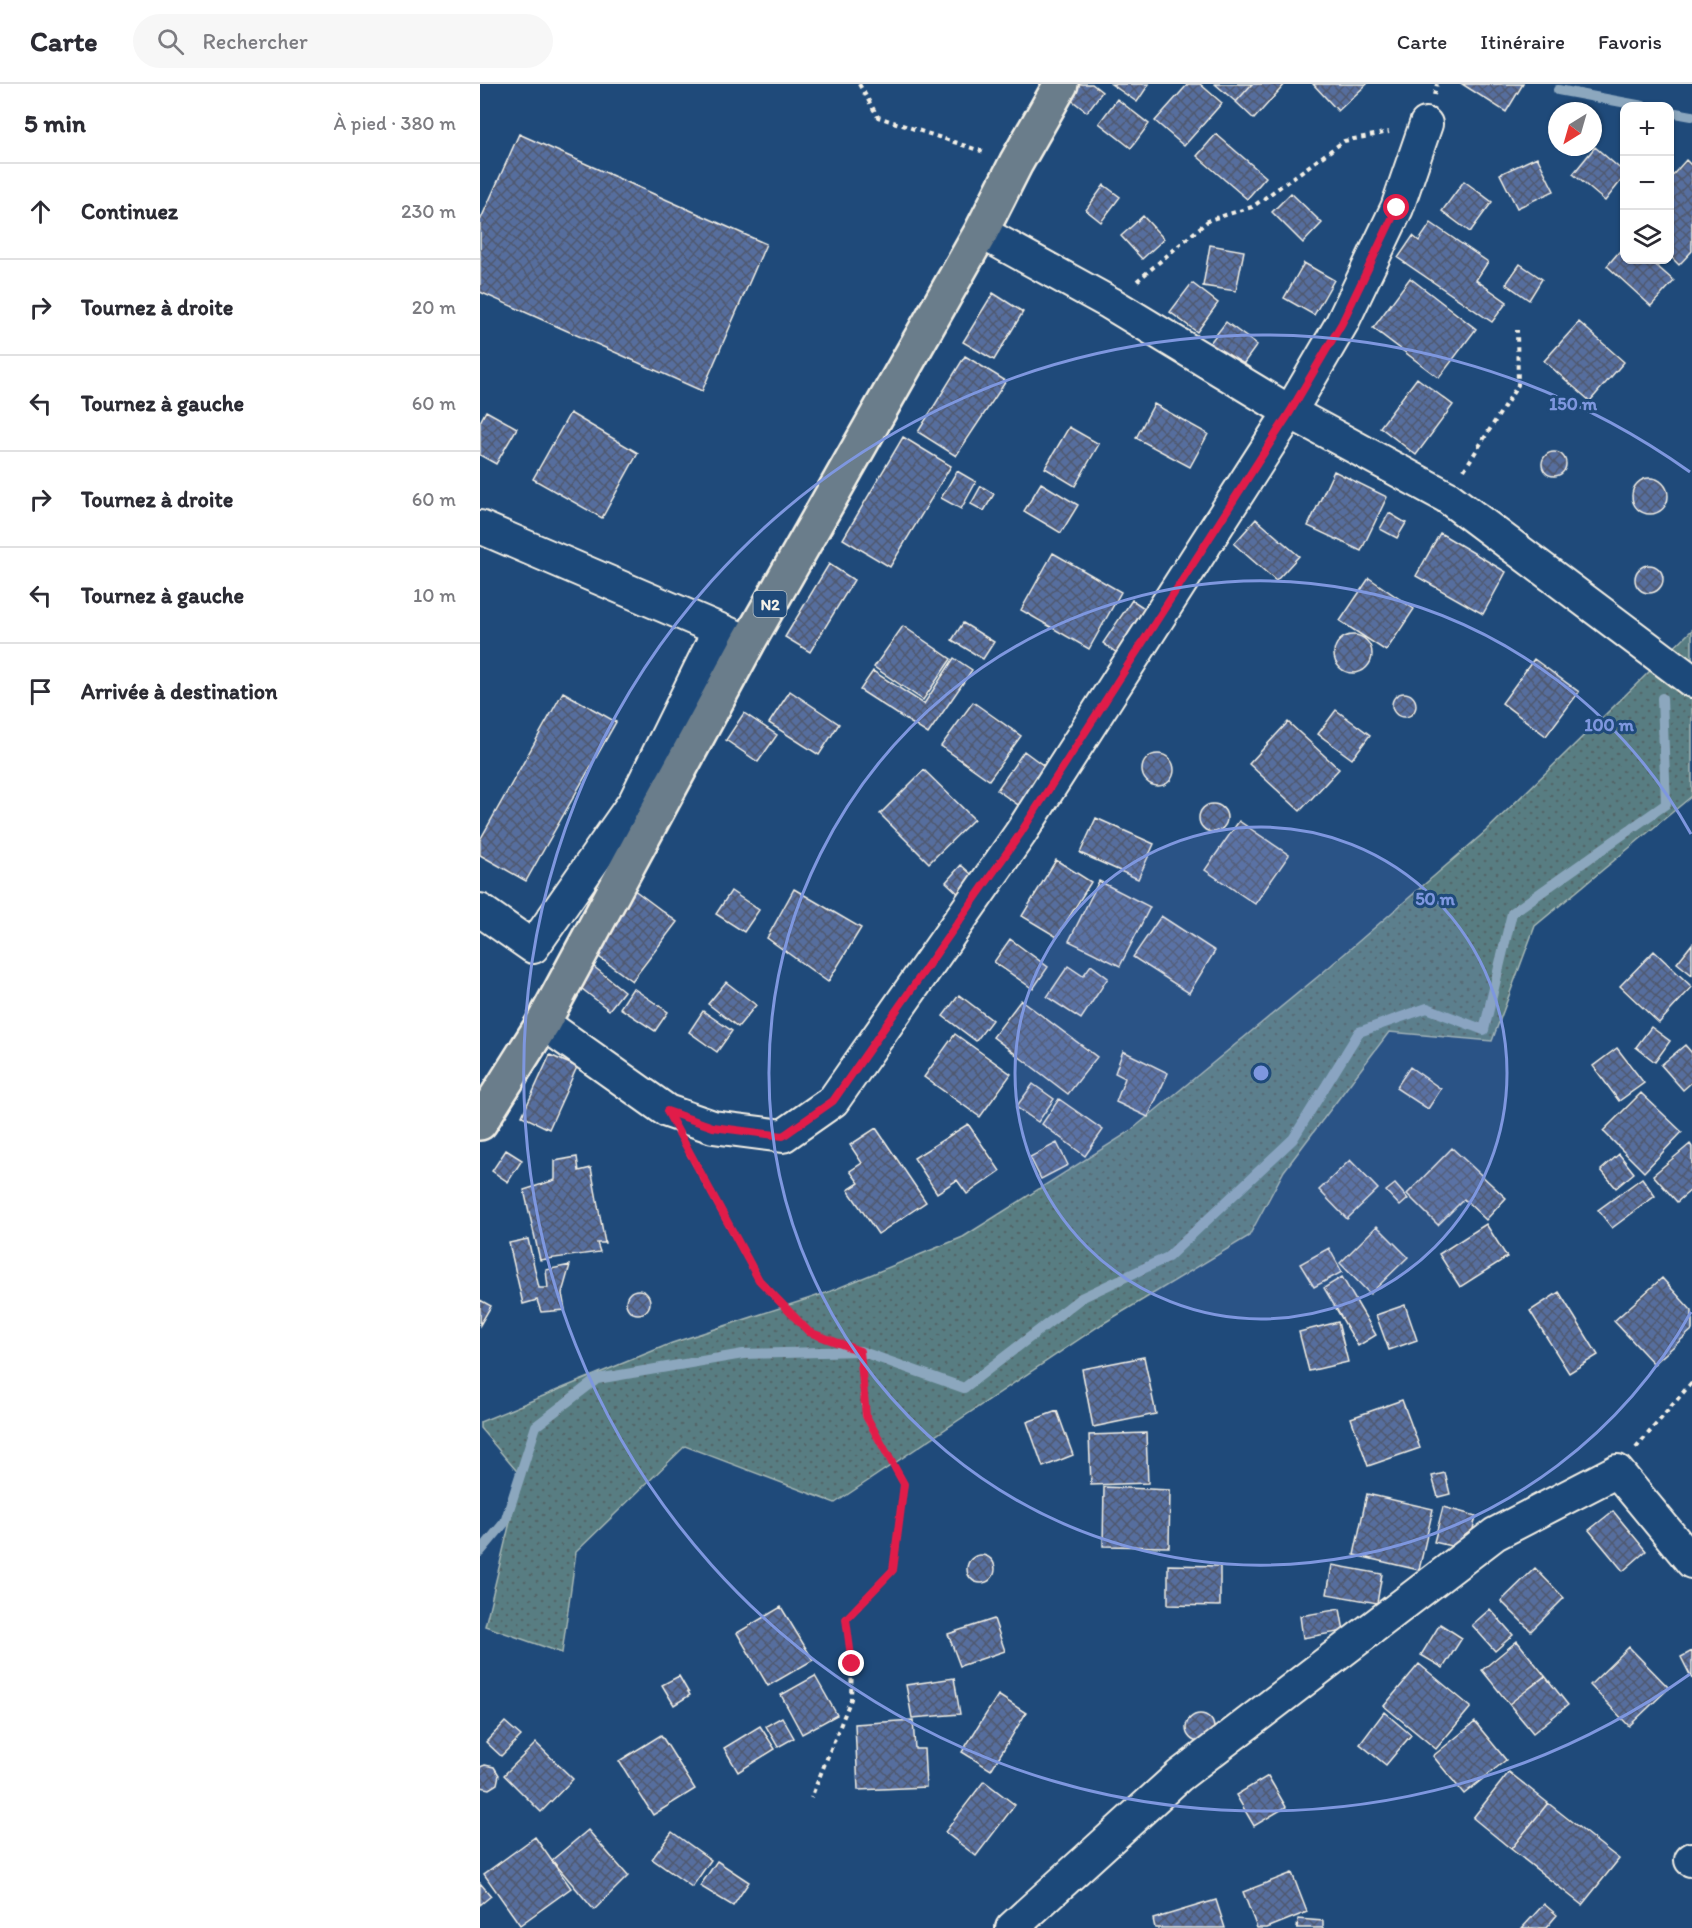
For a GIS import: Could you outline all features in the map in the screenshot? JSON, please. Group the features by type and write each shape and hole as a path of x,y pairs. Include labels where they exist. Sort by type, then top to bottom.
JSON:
{"highway":[{"name":"N2","path":"480,1123 543,1023 734,636 981,232 1016,163 1061,84"}],"street":[{"path":"543,1023 667,1111 713,1127 783,1136 833,1101 1020,834 1290,412 1342,323 1397,208 1426,124"},
{"path":"981,232 1110,303 1290,412 1447,497 1692,681"},
{"path":"480,527 734,636 636,801 533,947 480,910"},
{"path":"1012,1928 1179,1776 1495,1534 1617,1470 1692,1562"}],"path":[{"path":"860,84 878,117 1016,163"},
{"path":"1110,303 1209,220 1252,207 1344,141 1426,124"},
{"path":"1447,497 1518,385 1517,330"},
{"path":"667,1111 759,1280 809,1332 860,1351 866,1416 904,1484 893,1570 846,1619 852,1664 851,1699 812,1798"},
{"path":"1617,1470 1692,1382"}],"green space":[{"path":"1692,630 1692,796 1535,926 1492,1041 1389,1032 1284,1171 1249,1236 1099,1326 835,1503 685,1446 576,1552 562,1653 485,1626 521,1476 480,1428 480,1422 672,1343 826,1293 963,1237 1129,1132 1321,974 1486,831"}],"building":[{"path":"1067,84 1092,84 1102,92 1087,112 1061,92"},
{"path":"1111,84 1149,84 1137,102"},
{"path":"1188,84 1200,84 1222,103 1184,146 1155,121"},
{"path":"1215,84 1252,84 1236,102"},
{"path":"1252,84 1285,84 1254,119 1236,102"},
{"path":"1313,84 1367,84 1338,111"},
{"path":"1462,84 1523,84 1506,112"},
{"path":"1117,99 1149,124 1131,148 1099,123"},
{"path":"519,134 766,244 702,391 480,292 480,221"},
{"path":"1216,134 1266,177 1247,199 1197,156"},
{"path":"1602,153 1620,169 1620,182 1605,201 1573,174 1588,156 1602,156"},
{"path":"1537,157 1554,191 1517,208 1500,174"},
{"path":"1686,160 1692,166 1692,251 1679,265 1674,260 1674,174"},
{"path":"1464,181 1492,202 1470,232 1442,211"},
{"path":"1104,185 1120,197 1101,222 1086,210"},
{"path":"1291,193 1322,223 1303,243 1272,212"},
{"path":"1143,216 1164,239 1142,259 1121,236"},
{"path":"1431,223 1488,262 1476,280 1507,302 1492,322 1398,258 1413,236 1419,241"},
{"path":"1210,245 1244,251 1236,291 1203,286"},
{"path":"1620,251 1620,264 1655,264 1674,281 1651,306 1607,266"},
{"path":"1304,263 1334,280 1314,315 1284,298"},
{"path":"1520,264 1542,279 1529,300 1506,284"},
{"path":"1410,278 1476,329 1439,378 1373,328"},
{"path":"1192,283 1218,303 1197,332 1170,312"},
{"path":"993,293 1023,312 994,360 963,342"},
{"path":"1226,322 1257,345 1241,367 1209,344"},
{"path":"1579,322 1624,362 1590,401 1544,361"},
{"path":"965,356 1006,381 956,456 918,432"},
{"path":"1417,378 1453,405 1416,455 1380,427"},
{"path":"1154,404 1208,434 1190,467 1136,438"},
{"path":"486,411 517,428 496,464 480,455 480,422"},
{"path":"570,413 638,453 602,518 533,479"},
{"path":"1069,427 1099,444 1075,486 1045,468"},
{"path":"903,437 951,466 890,567 843,539"},
{"path":"1554,452 1563,455 1566,464 1563,473 1554,476 1545,473 1542,464 1545,455"},
{"path":"957,471 976,482 961,509 941,498"},
{"path":"1334,471 1387,497 1361,551 1308,526"},
{"path":"1650,478 1663,483 1668,496 1663,509 1650,514 1637,509 1632,496 1637,483"},
{"path":"1041,483 1078,505 1061,533 1024,511"},
{"path":"981,486 994,494 984,511 971,504"},
{"path":"1389,513 1406,523 1397,538 1380,529"},
{"path":"1256,519 1299,556 1276,581 1234,544"},
{"path":"1440,533 1506,572 1483,614 1416,576"},
{"path":"1053,553 1121,592 1089,649 1021,610"},
{"path":"829,564 854,580 810,652 785,637"},
{"path":"1649,565 1659,569 1663,579 1659,589 1649,593 1639,589 1635,579 1639,569"},
{"path":"1369,578 1414,609 1386,651 1340,621"},
{"path":"1132,600 1155,615 1124,658 1103,643"},
{"path":"963,623 994,642 983,659 952,640"},
{"path":"903,626 951,659 923,700 874,667"},
{"path":"1353,635 1360,636 1366,641 1371,647 1371,661 1366,667 1360,672 1353,673 1346,672 1340,667 1335,661 1334,654 1335,647 1340,641 1346,636"},
{"path":"954,658 972,670 928,734 860,690 873,671 924,704"},
{"path":"1534,659 1579,692 1546,736 1502,703"},
{"path":"790,691 839,724 819,755 769,723"},
{"path":"563,692 616,722 526,881 480,855 480,840"},
{"path":"1404,693 1413,696 1416,705 1413,714 1404,717 1395,714 1392,705 1395,696"},
{"path":"973,702 1021,736 989,780 941,746"},
{"path":"1336,710 1370,735 1352,759 1318,734"},
{"path":"744,713 777,735 758,762 726,740"},
{"path":"1288,722 1339,769 1300,811 1249,764"},
{"path":"1024,751 1055,774 1028,812 997,790"},
{"path":"1158,754 1170,758 1174,770 1170,782 1158,786 1146,782 1142,770 1146,758"},
{"path":"924,770 974,819 929,863 880,814"},
{"path":"1213,804 1223,808 1227,818 1223,828 1213,832 1203,828 1199,818 1203,808"},
{"path":"1096,818 1154,844 1138,879 1080,853"},
{"path":"1239,821 1289,855 1255,904 1205,870"},
{"path":"1056,860 1091,882 1057,937 1022,916"},
{"path":"961,865 979,881 963,898 946,882"},
{"path":"1099,881 1150,907 1120,966 1069,941"},
{"path":"633,889 677,922 632,981 588,949"},
{"path":"794,889 861,928 828,982 767,938"},
{"path":"731,891 759,910 744,932 716,914"},
{"path":"1161,916 1215,951 1189,993 1133,957"},
{"path":"1010,939 1048,967 1033,989 994,962"},
{"path":"1692,944 1692,975 1677,963"},
{"path":"1654,951 1692,987 1659,1023 1620,986"},
{"path":"1091,965 1108,978 1081,1019 1047,997 1068,966 1083,976"},
{"path":"593,966 624,991 609,1010 577,985"},
{"path":"726,982 756,1005 738,1027 708,1004"},
{"path":"633,988 668,1012 655,1031 620,1008"},
{"path":"959,995 992,1020 976,1041 943,1016"},
{"path":"1021,1000 1097,1057 1068,1094 993,1037"},
{"path":"703,1011 732,1031 717,1052 689,1032"},
{"path":"1651,1027 1670,1041 1655,1062 1636,1047"},
{"path":"955,1034 1011,1074 980,1117 924,1077"},
{"path":"1685,1045 1692,1053 1692,1082 1683,1090 1661,1065"},
{"path":"1617,1048 1644,1083 1619,1101 1593,1066"},
{"path":"1123,1051 1168,1073 1148,1117 1116,1102 1125,1078 1115,1073"},
{"path":"550,1055 577,1067 549,1129 522,1116"},
{"path":"1410,1067 1441,1089 1428,1109 1396,1088"},
{"path":"1033,1084 1054,1099 1038,1122 1016,1107"},
{"path":"1641,1093 1682,1132 1644,1172 1603,1131"},
{"path":"1059,1099 1103,1130 1085,1156 1042,1124"},
{"path":"968,1124 1000,1171 967,1194 957,1180 937,1193 914,1158"},
{"path":"876,1128 926,1202 878,1234 848,1190 859,1183 850,1171 862,1163 850,1145"},
{"path":"1057,1143 1068,1165 1041,1179 1030,1157"},
{"path":"1690,1144 1692,1147 1692,1189 1677,1202 1653,1175"},
{"path":"1452,1148 1506,1198 1486,1220 1464,1199 1438,1225 1407,1194"},
{"path":"506,1150 522,1160 508,1182 492,1171"},
{"path":"1619,1154 1634,1173 1616,1188 1601,1170"},
{"path":"577,1157 579,1171 591,1168 605,1243 597,1243 600,1252 540,1260 524,1190 555,1180 555,1161"},
{"path":"1350,1160 1378,1189 1347,1219 1319,1190"},
{"path":"1642,1178 1655,1196 1612,1228 1598,1210"},
{"path":"1395,1184 1408,1199 1400,1206 1386,1191"},
{"path":"1486,1224 1507,1257 1460,1287 1439,1254"},
{"path":"1377,1226 1408,1257 1370,1294 1340,1263"},
{"path":"528,1239 539,1288 548,1288 546,1270 570,1265 562,1293 565,1310 541,1312 537,1300 523,1304 509,1243"},
{"path":"1329,1248 1342,1272 1314,1287 1300,1264"},
{"path":"1342,1277 1376,1335 1358,1346 1324,1288"},
{"path":"1662,1278 1692,1311 1692,1330 1654,1364 1614,1321"},
{"path":"638,1290 647,1293 650,1302 647,1311 638,1314 629,1311 626,1302 629,1293"},
{"path":"1559,1292 1598,1355 1569,1373 1530,1311"},
{"path":"480,1300 491,1306 480,1325"},
{"path":"1405,1305 1417,1340 1389,1350 1376,1315"},
{"path":"1338,1322 1348,1362 1309,1371 1299,1332"},
{"path":"1144,1357 1156,1414 1093,1427 1082,1369"},
{"path":"1402,1400 1420,1448 1368,1466 1351,1418"},
{"path":"1057,1411 1073,1455 1043,1467 1027,1422"},
{"path":"1146,1433 1148,1483 1091,1485 1089,1435"},
{"path":"1445,1473 1450,1494 1438,1497 1432,1476"},
{"path":"1104,1487 1170,1490 1169,1547 1103,1546"},
{"path":"1367,1494 1433,1509 1419,1570 1354,1555"},
{"path":"1443,1507 1476,1516 1468,1550 1434,1542"},
{"path":"1613,1511 1646,1551 1623,1571 1589,1530"},
{"path":"981,1555 991,1559 995,1569 991,1579 981,1583 971,1579 967,1569 971,1559"},
{"path":"1168,1565 1220,1566 1220,1606 1168,1605"},
{"path":"1332,1565 1382,1574 1377,1603 1327,1594"},
{"path":"1535,1568 1564,1598 1531,1631 1501,1601"},
{"path":"781,1607 813,1660 768,1686 737,1633"},
{"path":"1340,1609 1344,1631 1303,1638 1300,1616"},
{"path":"1490,1609 1513,1635 1495,1651 1472,1625"},
{"path":"994,1619 1005,1651 960,1666 948,1634"},
{"path":"1440,1624 1462,1638 1443,1668 1421,1655"},
{"path":"1517,1641 1545,1676 1509,1704 1482,1670"},
{"path":"1629,1647 1669,1688 1629,1726 1590,1685"},
{"path":"1692,1651 1692,1679 1681,1657"},
{"path":"1419,1664 1471,1707 1436,1749 1384,1706"},
{"path":"679,1676 690,1695 674,1705 662,1685"},
{"path":"815,1676 837,1715 802,1734 781,1695"},
{"path":"1545,1676 1568,1705 1533,1733 1509,1704"},
{"path":"954,1678 960,1714 912,1718 906,1685"},
{"path":"998,1695 1026,1713 991,1770 962,1752"},
{"path":"1384,1712 1411,1735 1386,1765 1360,1744"},
{"path":"1200,1714 1210,1718 1214,1728 1210,1738 1200,1742 1190,1738 1186,1728 1190,1718"},
{"path":"782,1717 794,1738 778,1747 766,1726"},
{"path":"913,1720 915,1749 924,1749 926,1787 858,1790 855,1724"},
{"path":"505,1722 521,1736 501,1756 486,1742"},
{"path":"1475,1722 1506,1760 1464,1794 1433,1756"},
{"path":"760,1726 775,1749 738,1772 724,1748"},
{"path":"661,1735 695,1789 653,1815 619,1761"},
{"path":"536,1743 573,1779 541,1812 504,1775"},
{"path":"485,1765 494,1767 499,1775 497,1784 489,1789 480,1787 480,1767"},
{"path":"1509,1772 1548,1803 1511,1849 1473,1818"},
{"path":"1268,1776 1286,1807 1254,1826 1236,1795"},
{"path":"984,1781 1015,1805 976,1856 945,1832"},
{"path":"1548,1803 1619,1859 1582,1905 1511,1849"},
{"path":"588,1830 628,1876 594,1910 552,1860"},
{"path":"672,1832 711,1860 692,1887 652,1859"},
{"path":"535,1837 571,1888 520,1925 484,1874"},
{"path":"717,1861 749,1882 733,1906 700,1886"},
{"path":"1292,1873 1307,1912 1267,1928 1257,1928 1243,1892"},
{"path":"480,1883 491,1896 480,1905"},
{"path":"1216,1900 1225,1928 1155,1928 1153,1919"},
{"path":"1544,1904 1557,1915 1546,1928 1522,1928"},
{"path":"1298,1919 1323,1921 1323,1928 1297,1928"}],"waterway":[{"path":"1558,90 1622,102"},
{"path":"1674,113 1692,116"},
{"path":"480,1552 505,1522 536,1426 597,1379 743,1354 860,1351 964,1388 1081,1298 1168,1257 1293,1139 1359,1032 1427,1008 1484,1030 1512,913 1666,804 1662,698"}],"route":[{"path":"852,1664 846,1619 893,1570 904,1484 866,1416 860,1351 809,1332 759,1280 667,1111 713,1127 783,1136 833,1101 1020,834 1290,412 1342,323 1397,208"}]}
